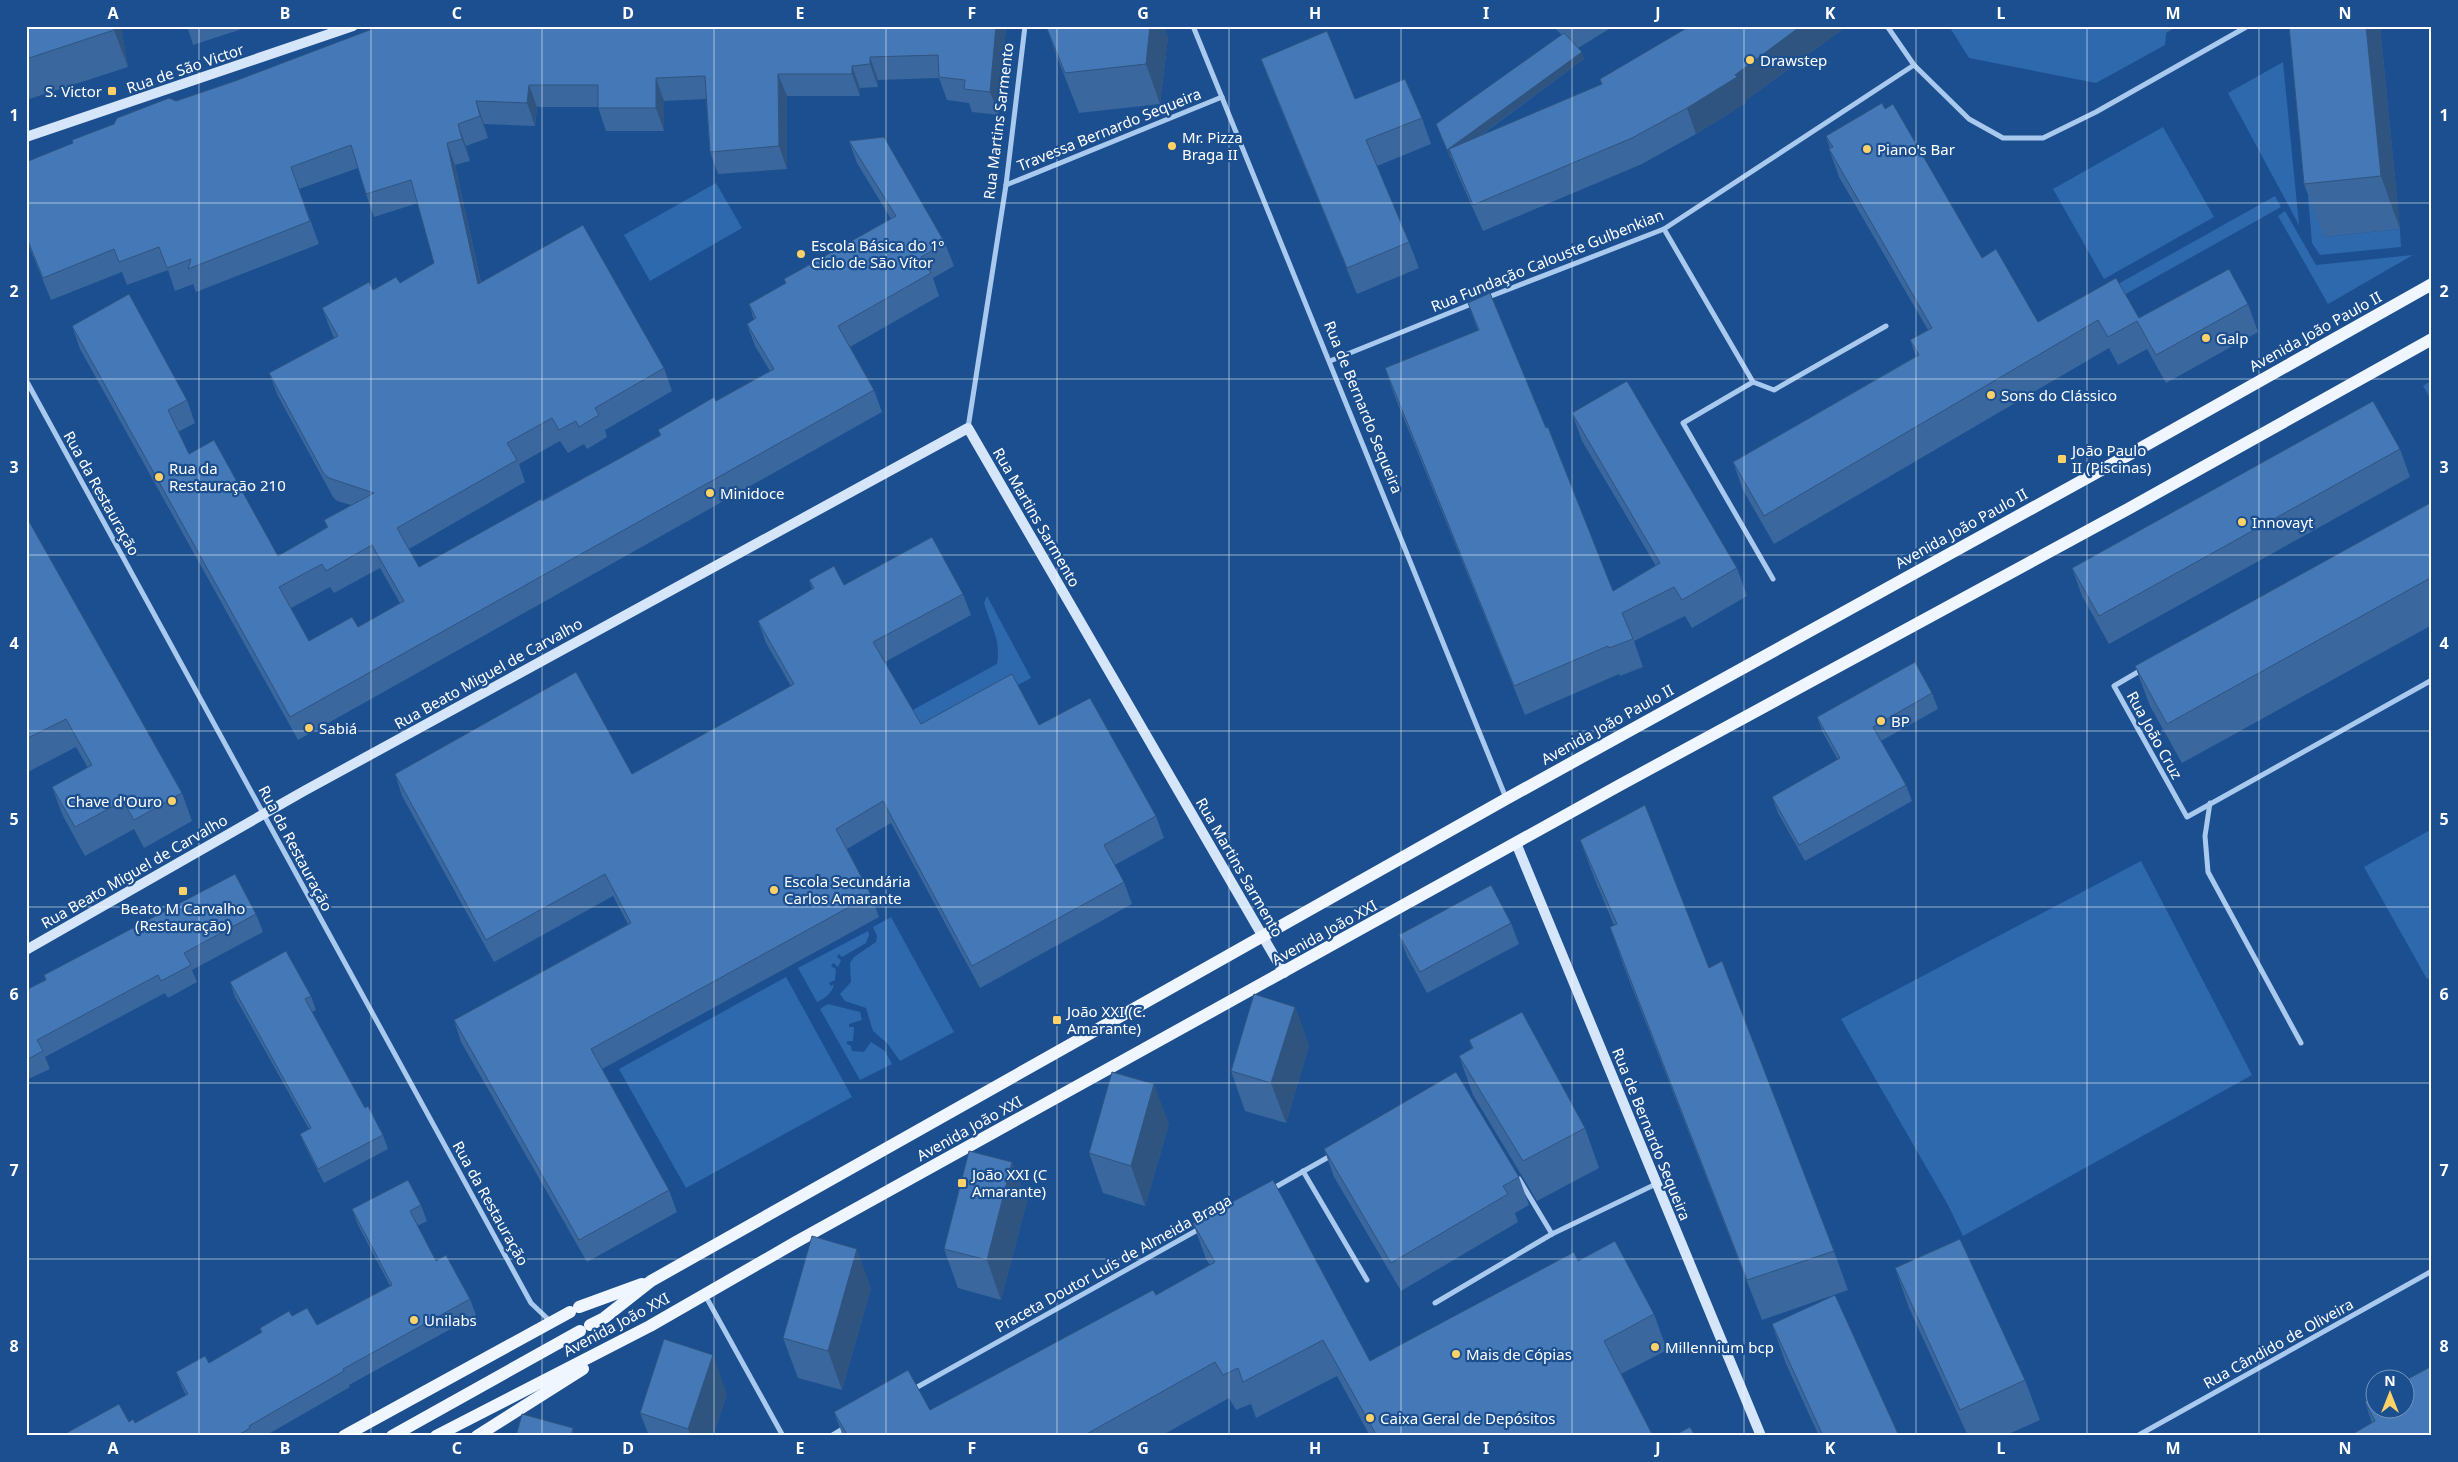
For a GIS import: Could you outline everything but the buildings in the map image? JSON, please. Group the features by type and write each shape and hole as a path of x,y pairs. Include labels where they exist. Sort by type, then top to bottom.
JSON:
{"main road":[{"name":"Avenida João Paulo II","path":"1506,799 2132,453 2432,284"},
{"path":"1516,843 1954,602 2128,509 2432,340"},
{"name":"Avenida João XXI","path":"652,1281 1506,799"},
{"name":"Avenida João XXI","path":"436,1436 650,1326 1516,843"},
{"path":"344,1436 574,1309 590,1301 652,1281"},
{"path":"392,1436 604,1318 652,1281"},
{"path":"477,1436 650,1326"}],"street":[{"name":"Rua de São Victor","path":"26,137 353,26"},
{"name":"Rua Martins Sarmento","path":"1025,26 1006,185 968,428 1284,973"},
{"name":"Rua de Bernardo Sequeira","path":"1193,26 1506,799"},
{"path":"1887,26 1914,65 1968,119 2003,138 2043,138 2096,112 2248,26"},
{"name":"Rua Fundação Calouste Gulbenkian","path":"1330,361 1664,230 1914,65"},
{"name":"Travessa Bernardo Sequeira","path":"1006,185 1222,97"},
{"path":"1664,230 1753,382 1774,390 1886,326"},
{"name":"Rua da Restauração","path":"26,380 531,1303 552,1322"},
{"path":"1753,382 1683,423 1773,579"},
{"name":"Rua Beato Miguel de Carvalho","path":"26,950 263,815 968,428"},
{"name":"Rua João Cruz","path":"2148,667 2114,686 2186,817 2432,680"},
{"path":"2210,803 2205,836 2208,872 2301,1043"},
{"name":"Rua de Bernardo Sequeira","path":"1516,843 1761,1436"},
{"path":"1269,1190 1338,1152"},
{"path":"1513,1169 1552,1234"},
{"path":"1303,1171 1367,1280"},
{"path":"1435,1303 1552,1234 1656,1184"},
{"name":"Praceta Doutor Luís de Almeida Braga","path":"906,1394 1208,1224"},
{"name":"Rua Cândido de Oliveira","path":"2137,1436 2432,1271"},
{"path":"704,1295 783,1436"},
{"path":"831,1436 854,1423"}],"shaded area":[{"path":"1949,26 2167,26 2165,45 2096,83 1969,58"},
{"path":"2283,62 2299,225 2228,93"},
{"path":"2163,127 2214,217 2104,279 2053,189"},
{"path":"716,183 742,228 650,281 624,235"},
{"path":"2319,195 2324,237 2400,229 2401,247 2320,255 2312,243 2308,196"},
{"path":"2275,196 2281,207 2058,332 2052,321"},
{"path":"2285,211 2316,265 2413,255 2328,304 2278,216"},
{"path":"2432,380 2432,401 2423,386"},
{"path":"987,596 1031,678 859,770 909,712 997,664 998,647 984,603"},
{"path":"2432,829 2432,977 2427,979 2364,867"},
{"path":"2141,861 2252,1075 1963,1236 1948,1205 1841,1019"},
{"path":"891,917 954,1032 900,1061 887,1043 873,1031 866,1008 845,1001 840,994 851,982 850,963 854,957 876,942 877,936 873,927"},
{"path":"868,931 869,935 866,943 842,957 839,954 837,957 841,960 838,967 833,963 831,966 836,969 835,980 829,983 831,986 834,984 832,990 817,1002 798,968"},
{"path":"786,977 852,1097 686,1188 619,1069"},
{"path":"828,1004 860,1012 862,1020 849,1024 849,1027 854,1027 853,1041 847,1041 852,1051 864,1052 871,1042 885,1051 892,1064 860,1080 820,1009"}],"place":[{"name":"Drawstep","path":"1750,60"},
{"name":"S. Victor","path":"112,91"},
{"name":"Mr. Pizza Braga II","path":"1172,146"},
{"name":"Piano's Bar","path":"1867,149"},
{"name":"Escola Básica do 1º Ciclo de São Vítor","path":"801,254"},
{"name":"Galp","path":"2206,338"},
{"name":"Sons do Clássico","path":"1991,395"},
{"name":"João Paulo II (Piscinas)","path":"2062,459"},
{"name":"Rua da Restauração 210","path":"159,477"},
{"name":"Minidoce","path":"710,493"},
{"name":"Innovayt","path":"2242,522"},
{"name":"BP","path":"1881,721"},
{"name":"Sabiá","path":"309,728"},
{"name":"Chave d'Ouro","path":"172,801"},
{"name":"Escola Secundária Carlos Amarante","path":"774,890"},
{"name":"Beato M Carvalho (Restauração)","path":"183,891"},
{"name":"João XXI (C. Amarante)","path":"1057,1020"},
{"name":"João XXI (C Amarante)","path":"962,1183"},
{"name":"Unilabs","path":"414,1320"},
{"name":"Millennium bcp","path":"1655,1347"},
{"name":"Mais de Cópias","path":"1456,1354"},
{"name":"Caixa Geral de Depósitos","path":"1370,1418"}]}
